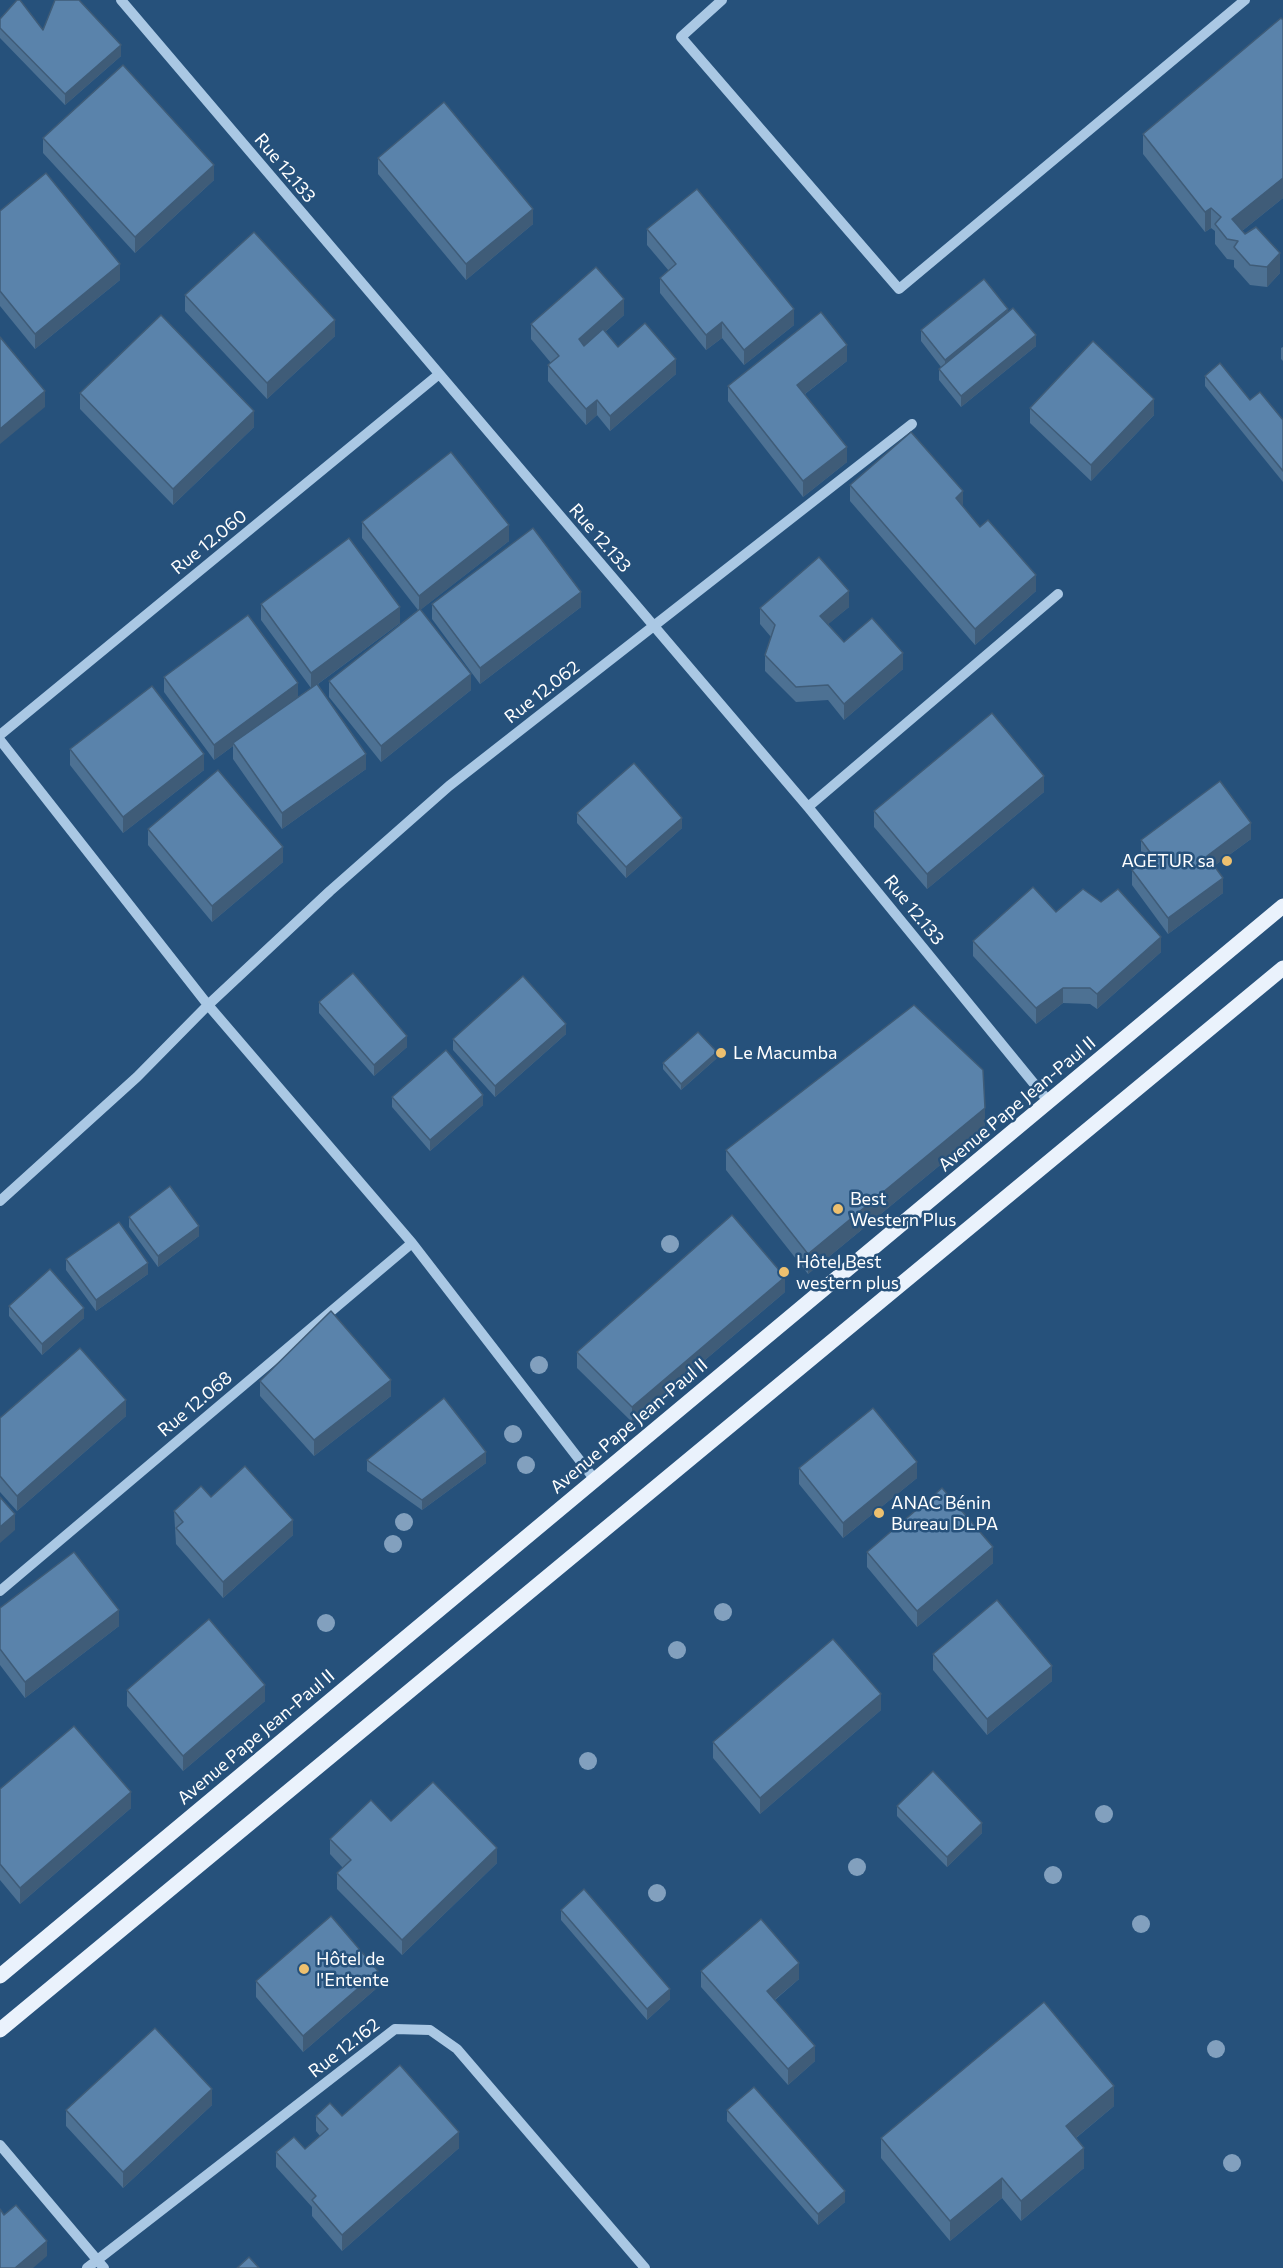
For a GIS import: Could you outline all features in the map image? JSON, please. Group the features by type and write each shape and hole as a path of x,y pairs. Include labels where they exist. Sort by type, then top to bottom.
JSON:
{"main road":[{"name":"Avenue Pape Jean-Paul II","path":"0,1976 1283,906"},
{"path":"0,2030 1283,968"}],"street":[{"name":"Rue 12.133","path":"121,0 808,807 1049,1102"},
{"path":"722,0 681,37 899,289 1245,0"},
{"name":"Rue 12.060","path":"0,735 438,375"},
{"name":"Rue 12.062","path":"0,1201 137,1077 208,1005 330,891 449,786 912,424"},
{"path":"808,807 1058,594"},
{"path":"0,740 208,1005 412,1243 595,1480"},
{"name":"Rue 12.068","path":"0,1591 412,1243"},
{"name":"Rue 12.162","path":"87,2268 100,2264 395,2029 430,2030 457,2049 645,2268"},
{"path":"0,2145 100,2264"}],"building":[{"path":"17,0 20,0 43,30 55,0 79,0 121,45 65,94 0,28 0,19"},
{"path":"1281,18 1283,20 1283,178 1232,219 1245,234 1256,227 1280,253 1267,267 1250,265 1234,247 1238,241 1227,239 1215,224 1221,217 1211,208 1205,212 1143,134"},
{"path":"123,65 214,165 135,237 43,138"},
{"path":"444,102 533,209 466,264 378,158"},
{"path":"46,173 120,264 35,334 0,291 0,211"},
{"path":"697,189 794,309 744,350 722,322 706,335 660,278 676,264 647,229"},
{"path":"254,232 335,320 267,383 185,295"},
{"path":"596,267 624,299 579,339 584,346 603,329 618,347 645,323 676,359 610,416 597,400 586,409 548,365 559,356 531,324"},
{"path":"984,279 1008,309 945,360 921,330"},
{"path":"1013,308 1036,335 961,396 939,369"},
{"path":"821,312 847,345 797,385 847,447 803,481 728,386"},
{"path":"161,315 254,411 173,489 80,393"},
{"path":"0,337 45,391 0,429"},
{"path":"1093,341 1154,399 1091,465 1030,408"},
{"path":"1220,363 1250,400 1260,392 1283,420 1283,471 1205,376"},
{"path":"911,432 963,491 956,498 980,527 988,520 1036,575 975,629 850,485"},
{"path":"451,452 509,525 419,596 362,522"},
{"path":"533,528 581,592 480,668 432,604"},
{"path":"349,538 400,607 311,673 261,604"},
{"path":"819,557 849,591 820,616 844,642 872,618 903,653 844,704 828,685 796,687 765,655 775,625 760,608"},
{"path":"420,609 471,674 381,746 329,681"},
{"path":"248,615 298,683 214,745 164,677"},
{"path":"317,684 366,754 282,813 233,743"},
{"path":"152,686 204,754 123,817 70,749"},
{"path":"992,713 1044,776 927,874 874,811"},
{"path":"634,763 682,818 626,867 577,813"},
{"path":"218,770 283,847 212,906 148,829"},
{"path":"1220,781 1251,823 1207,856 1223,878 1168,918 1132,870 1152,855 1141,840"},
{"path":"1033,887 1056,912 1083,889 1101,902 1118,889 1161,937 1097,994 1090,988 1063,988 1036,1008 973,941"},
{"path":"353,973 407,1036 374,1065 319,1002"},
{"path":"523,976 566,1024 495,1086 453,1039"},
{"path":"914,1005 983,1070 985,1108 808,1254 726,1150"},
{"path":"698,1032 717,1052 681,1084 663,1063"},
{"path":"446,1050 483,1095 430,1140 392,1097"},
{"path":"170,1186 199,1226 158,1256 129,1217"},
{"path":"732,1215 785,1277 632,1407 577,1352"},
{"path":"119,1222 148,1263 96,1300 66,1259"},
{"path":"50,1269 84,1308 42,1344 9,1306"},
{"path":"331,1311 391,1380 314,1440 260,1381"},
{"path":"80,1348 126,1400 17,1496 0,1476 0,1418"},
{"path":"444,1398 486,1452 422,1500 367,1460"},
{"path":"873,1408 917,1462 843,1523 799,1468"},
{"path":"245,1466 293,1520 223,1582 176,1528 183,1522 174,1511 201,1486 211,1497"},
{"path":"942,1488 993,1547 917,1611 867,1552"},
{"path":"0,1497 15,1514 0,1527"},
{"path":"74,1552 119,1610 25,1682 0,1649 0,1608"},
{"path":"997,1600 1052,1666 987,1719 933,1654"},
{"path":"209,1619 265,1685 183,1756 127,1690"},
{"path":"833,1639 881,1694 760,1798 713,1742"},
{"path":"74,1726 131,1792 20,1888 0,1864 0,1789"},
{"path":"933,1771 982,1823 947,1857 897,1806"},
{"path":"433,1782 497,1848 402,1940 337,1873 351,1860 330,1839 371,1800 391,1821"},
{"path":"584,1889 670,1989 647,2009 561,1910"},
{"path":"331,1916 378,1971 303,2036 256,1981"},
{"path":"761,1919 799,1963 767,1991 815,2046 788,2069 701,1971"},
{"path":"1044,2002 1114,2086 1066,2126 1084,2148 1021,2201 1002,2178 950,2221 881,2138"},
{"path":"155,2028 212,2089 123,2172 66,2110"},
{"path":"400,2065 459,2132 342,2235 312,2200 316,2196 276,2152 294,2137 305,2149 328,2129 316,2116 330,2103 342,2116"},
{"path":"754,2087 845,2191 818,2214 727,2110"},
{"path":"16,2205 47,2241 15,2268 0,2268 0,2209 4,2215"},
{"path":"249,2257 259,2268 237,2268"}],"place":[{"name":"AGETUR sa","path":"1227,861"},
{"name":"Le Macumba","path":"721,1053"},
{"name":"Best Western Plus","path":"838,1209"},
{"name":"Hôtel Best western plus","path":"784,1272"},
{"name":"ANAC Bénin Bureau DLPA","path":"879,1513"},
{"name":"Hôtel de l'Entente","path":"304,1969"}]}
